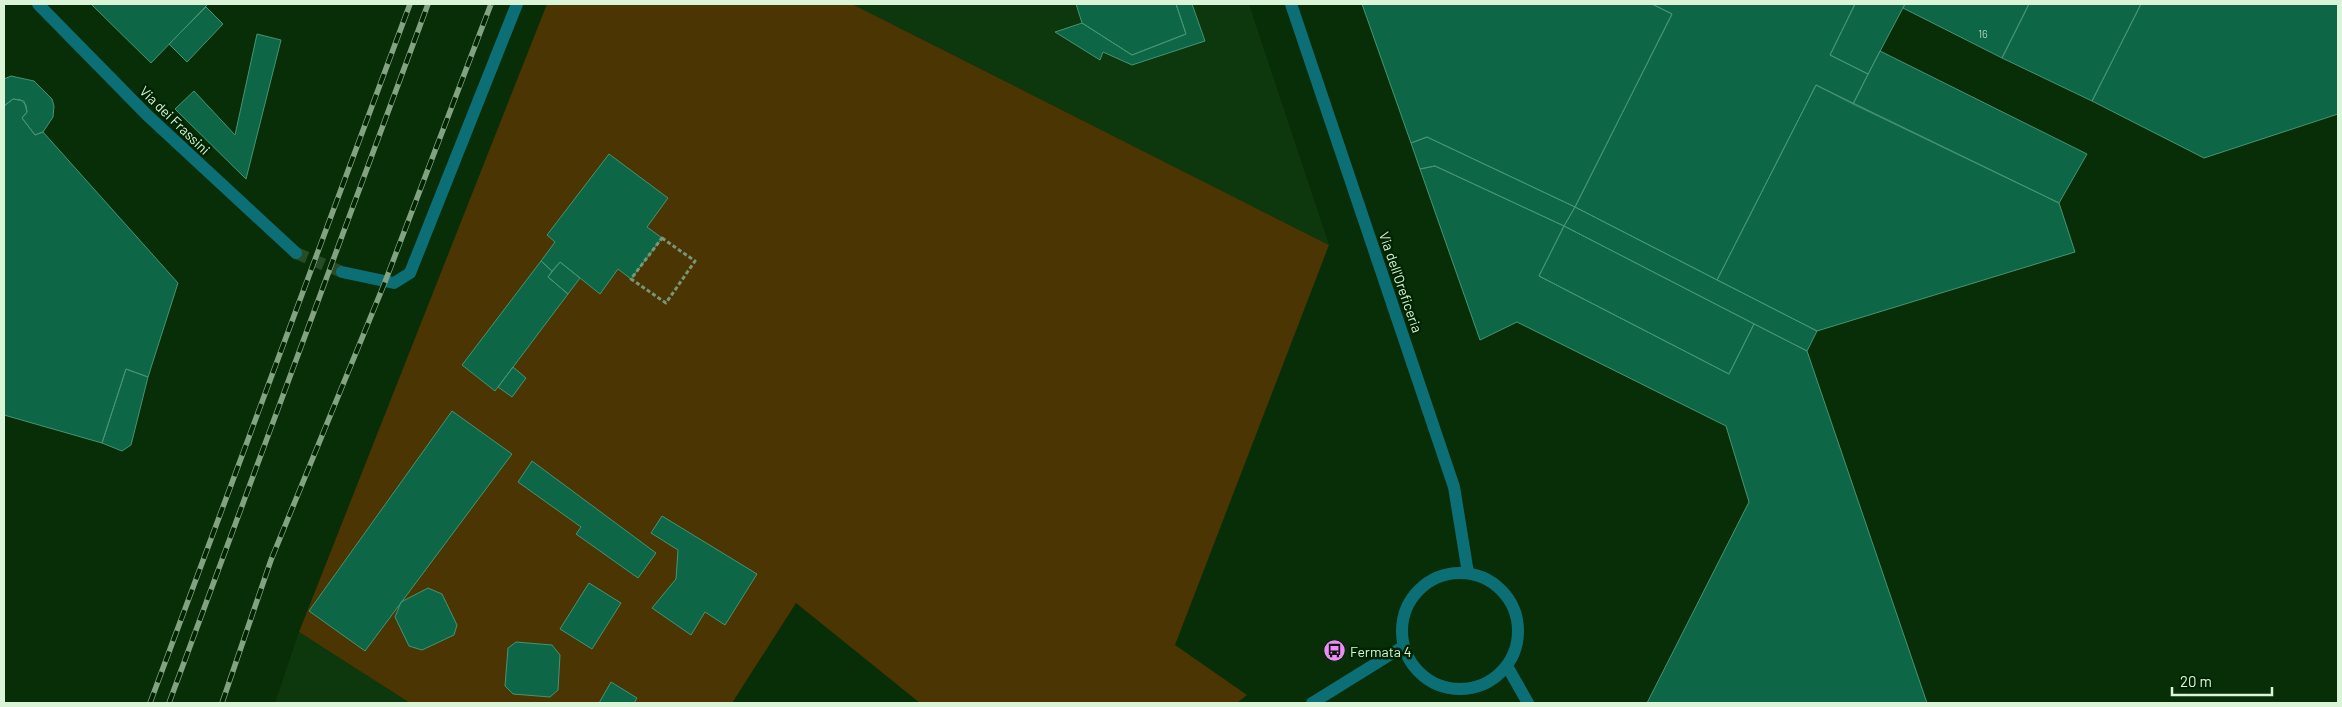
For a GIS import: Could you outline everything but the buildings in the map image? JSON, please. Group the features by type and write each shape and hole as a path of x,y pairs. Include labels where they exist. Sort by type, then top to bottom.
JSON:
{"street":[{"name":"Via dei Frassini","path":"38,4 147,115 296,253"},
{"path":"342,272 394,283 410,273 429,230 517,4"},
{"name":"Via dell'Oreficeria","path":"1291,4 1454,488 1468,573"},
{"path":"1468,573 1487,579 1503,591 1514,608 1518,628 1516,648 1507,666 1486,683 1477,687 1459,690 1440,686 1424,677 1412,663 1404,646 1402,628 1406,609 1416,593 1431,581 1448,574 1468,573"},
{"path":"1312,703 1404,646"},
{"path":"1507,666 1528,703"}],"path":[{"path":"662,238 695,261 666,303 631,280 662,238"}],"shaded area":[{"path":"547,4 852,4 1329,245 1175,645 1247,695 1237,703 920,703 796,603 732,703 410,703 299,632"},
{"path":"852,4 1249,4 1329,245 1001,79"},
{"path":"299,632 410,703 275,703"}],"tunnel":[{"path":"296,253 342,272"}],"railway":[{"path":"150,703 410,4"},
{"path":"169,703 428,4"},
{"path":"222,703 271,560 385,282 491,4"}],"place":[{"name":"Fermata 4","path":"1334,651"}]}
